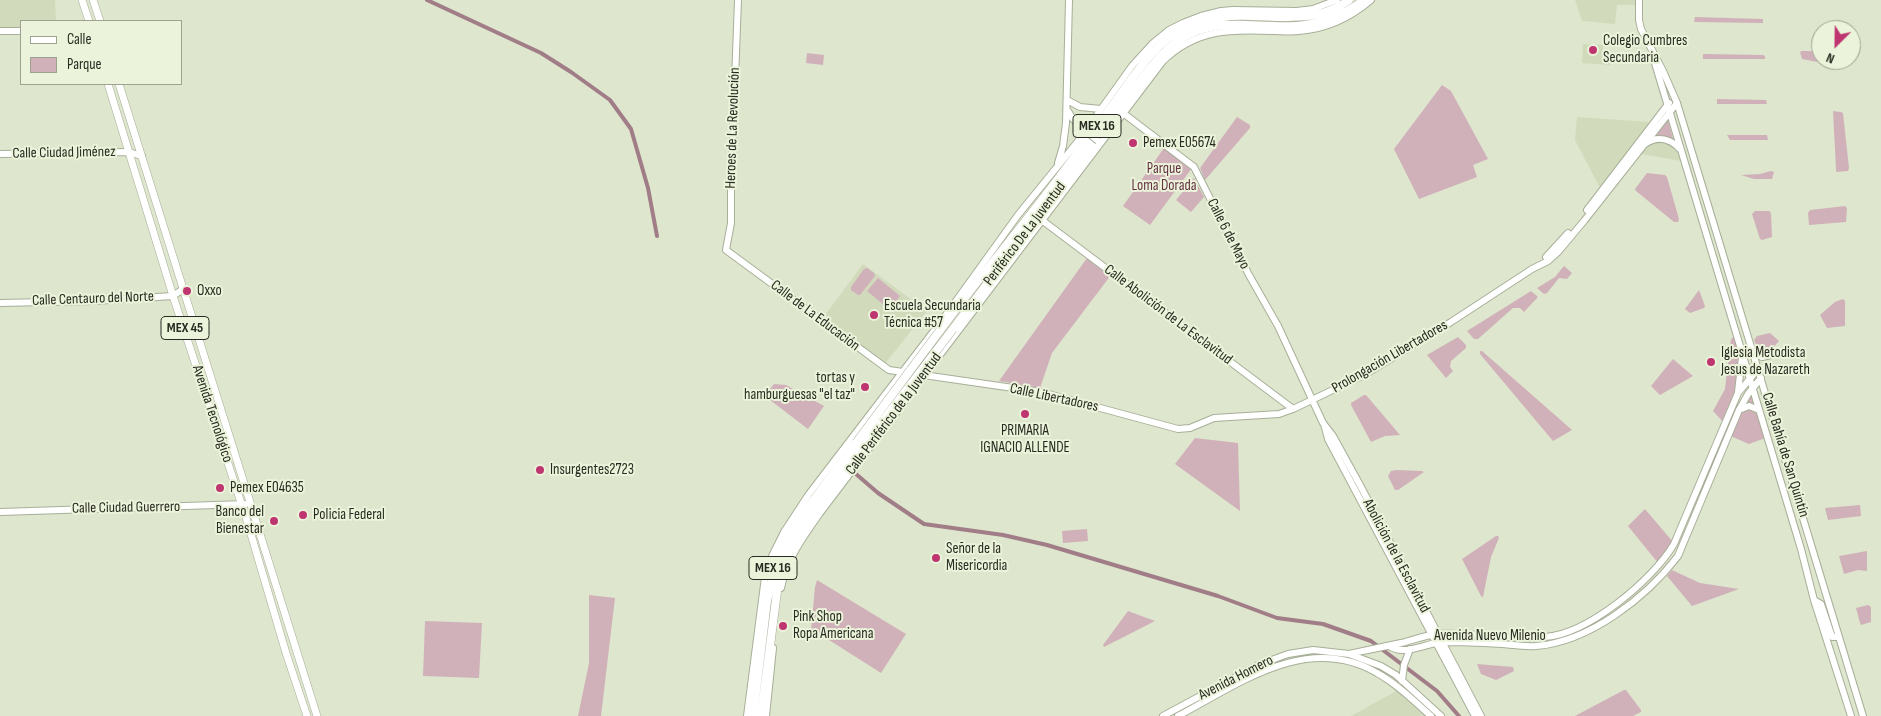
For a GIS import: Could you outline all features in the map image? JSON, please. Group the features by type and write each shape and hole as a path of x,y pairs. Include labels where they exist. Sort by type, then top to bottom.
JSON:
{"highway":[{"name":"Periférico De La Juventud","path":"753,716 772,573 782,546 795,525 1000,270 1043,209 1163,53 1176,42 1196,32 1219,25 1295,22 1321,14 1349,0"},
{"name":"Periférico De La Juventud","path":"762,715 779,576 793,543 947,321 1061,175 1136,73 1172,36 1184,29 1219,18 1234,16 1318,23 1350,10 1364,0"},
{"path":"1000,270 1019,250"},
{"path":"976,275 994,259"},
{"path":"804,526 820,513"},
{"path":"761,606 764,627"}],"main road":[{"path":"82,0 88,20"},
{"path":"93,0 100,20"},
{"name":"Avenida Tecnológico","path":"108,85 173,296 242,505 286,654 307,716"},
{"name":"Avenida Tecnológico","path":"119,85 317,716"}],"street":[{"name":"Heroes de La Revolución","path":"730,253 726,250 731,223 738,0"},
{"path":"1057,167 1064,146 1068,100 1069,0"},
{"name":"Calle Periférico de la Juventud","path":"747,716 767,570 784,532 821,478 976,275 1018,215 1086,132 1132,66 1153,43 1169,30 1201,16 1232,10 1297,11 1313,9 1337,0"},
{"name":"Calle Periférico de la Juventud","path":"762,715 783,577 788,562 801,539 1163,61 1180,47 1191,41 1210,34 1233,29 1299,31 1324,27 1354,13 1371,0"},
{"name":"Calle Bahía de San Quintín","path":"1639,0 1639,16 1642,30 1676,100 1863,716"},
{"path":"0,31 20,31"},
{"name":"Calle Bahía de San Quintín","path":"1653,54 1657,73 1669,107 1801,549 1814,600 1851,716"},
{"path":"1068,100 1087,109 1101,109"},
{"name":"Prolongación Libertadores","path":"1202,422 1214,418 1279,414 1313,400 1364,375 1451,322 1536,266 1548,261 1558,252 1676,100"},
{"path":"1067,110 1086,132 1100,142"},
{"name":"Calle 6 de Mayo","path":"1123,114 1194,167 1249,275 1278,326 1313,400"},
{"path":"1639,146 1661,139 1676,145 1682,150"},
{"name":"Calle Ciudad Jiménez","path":"0,154 128,152 142,156"},
{"name":"Calle Abolición de La Esclavitud","path":"1043,220 1293,409"},
{"name":"Calle de La Educación","path":"730,253 889,370 902,372"},
{"name":"Calle Centauro del Norte","path":"0,303 94,301 173,296 184,288"},
{"path":"1754,353 1762,357 1771,355"},
{"path":"1738,393 1742,354"},
{"path":"915,355 920,363 931,365 942,378"},
{"name":"Avenida Nuevo Milenio","path":"1349,654 1434,635 1535,638 1559,635 1596,618 1658,568 1674,544 1738,393 1758,369"},
{"path":"889,370 895,382 906,383 912,391"},
{"name":"Calle Libertadores","path":"902,372 1041,392 1178,429 1190,428 1202,422"},
{"name":"Avenida Nuevo Milenio","path":"1410,649 1438,643 1479,642 1534,646 1551,645 1564,642 1589,631 1623,609 1662,575 1678,556 1739,410 1761,378"},
{"name":"Abolición de la Esclavitud","path":"1313,400 1324,423 1328,439 1434,635 1474,716"},
{"path":"1739,410 1749,406 1759,410"},
{"name":"Calle Ciudad Guerrero","path":"0,512 242,505 250,501"},
{"path":"1814,600 1821,604 1832,638 1838,637"},
{"name":"Abolición de la Esclavitud","path":"1438,643 1481,716"},
{"path":"1386,646 1400,650 1410,649 1402,681"},
{"name":"Avenida Homero","path":"1163,716 1258,665 1274,658 1313,650 1349,654 1381,666 1402,681 1441,716"},
{"name":"Avenida Homero","path":"1178,716 1264,670 1302,658 1350,661 1376,672 1402,690 1431,716"}],"shaded area":[{"path":"0,0 55,0 56,20 20,20 20,31 0,31"},
{"path":"1575,0 1636,0 1635,5 1617,5 1615,24 1582,21"},
{"name":"Colegio Cumbres Secundaria","path":"1583,44 1603,45 1603,54 1611,55 1610,65 1582,63"},
{"path":"1577,117 1650,122 1600,188 1575,140"},
{"path":"1654,141 1669,143 1678,151 1681,161 1641,154 1647,145"},
{"name":"Escuela Secundaria Técnica #57","path":"863,264 927,311 884,365 822,319"},
{"path":"1398,690 1427,716 1351,716"}],"green space":[{"path":"1695,17 1763,19 1763,23 1694,22"},
{"path":"1811,51 1811,61 1802,59 1800,52"},
{"path":"807,53 824,55 823,65 806,63"},
{"path":"1703,54 1763,55 1765,59 1703,59"},
{"path":"1442,85 1451,91 1488,159 1473,165 1477,177 1419,199 1394,149"},
{"path":"1717,99 1766,100 1767,104 1717,104"},
{"path":"1833,111 1843,113 1848,171 1836,172"},
{"path":"1237,117 1250,125 1250,128 1205,180 1200,168"},
{"path":"1666,120 1668,120 1674,142 1654,137"},
{"path":"1727,135 1767,135 1768,140 1730,140"},
{"name":"Parque Loma Dorada","path":"1164,148 1192,168 1150,225 1123,206"},
{"path":"1774,172 1772,179 1754,179 1741,175 1760,174"},
{"path":"1647,173 1665,175 1667,177 1679,219 1678,222 1674,222 1636,191 1635,189"},
{"path":"1194,178 1204,197 1191,212 1176,200"},
{"path":"1845,206 1847,208 1846,222 1809,225 1808,213 1810,210"},
{"path":"1755,211 1769,211 1771,213 1772,237 1760,239 1752,214"},
{"path":"1087,258 1111,275 1052,353 1040,388 999,381"},
{"path":"1564,266 1572,273 1567,279 1559,278 1547,293 1544,294 1537,288 1555,277"},
{"path":"867,268 875,276 858,295 851,290 851,287 864,269"},
{"path":"878,278 900,296 890,310 867,291"},
{"path":"1699,290 1705,306 1690,313 1685,309"},
{"path":"1531,291 1538,297 1524,312 1520,308 1513,308 1478,339 1474,339 1467,331"},
{"path":"1843,299 1845,301 1845,326 1827,328 1820,315 1835,302"},
{"path":"1770,333 1779,341 1769,352 1762,354 1754,340 1757,336"},
{"path":"1458,337 1466,345 1466,348 1451,361 1450,367 1453,371 1446,378 1427,355"},
{"path":"1734,337 1739,356 1736,389 1723,422 1713,411 1725,389 1731,339"},
{"path":"1480,351 1572,430 1553,441 1480,354"},
{"path":"1673,359 1693,376 1660,395 1651,386"},
{"path":"774,384 786,385 824,406 808,429 766,397 766,394"},
{"path":"1753,389 1768,437 1749,444 1728,435"},
{"path":"1364,395 1400,435 1385,436 1371,442 1351,405 1351,403"},
{"path":"1195,438 1238,443 1240,511 1175,464"},
{"path":"1391,471 1424,472 1398,490 1395,490 1388,476"},
{"path":"1860,505 1861,516 1828,520 1825,508"},
{"path":"1645,509 1673,542 1658,563 1628,526"},
{"path":"1087,529 1088,541 1063,543 1062,531"},
{"path":"1496,536 1499,538 1491,557 1483,597 1462,559"},
{"path":"1867,551 1867,571 1858,570 1844,574 1839,556"},
{"path":"1672,570 1700,583 1739,589 1692,606 1667,576"},
{"path":"817,580 906,634 881,673 818,633 811,632"},
{"path":"589,595 615,598 601,716 578,716 589,663"},
{"path":"1868,605 1871,607 1871,622 1861,625 1856,608"},
{"path":"1128,611 1155,621 1104,647 1103,645"},
{"path":"425,621 482,623 479,678 423,676"},
{"path":"1477,664 1513,667 1514,671 1496,680 1481,674"},
{"path":"1626,690 1641,712 1633,716 1575,716"}],"waterway":[{"path":"427,0 541,53 610,100 631,129 648,188 657,236"},
{"path":"856,474 878,493 924,524 1003,535 1047,545 1218,596 1277,618 1323,624 1371,641 1437,691 1459,716"}],"place":[{"name":"Colegio Cumbres Secundaria","path":"1593,50"},
{"name":"Pemex E05674","path":"1133,143"},
{"name":"Oxxo","path":"187,291"},
{"name":"Escuela Secundaria Técnica #57","path":"874,315"},
{"name":"Iglesia Metodista Jesus de Nazareth","path":"1711,362"},
{"name":"tortas y hamburguesas \"el taz\"","path":"865,387"},
{"name":"PRIMARIA IGNACIO ALLENDE","path":"1025,414"},
{"name":"Insurgentes2723","path":"540,470"},
{"name":"Pemex E04635","path":"220,488"},
{"name":"Policia Federal","path":"303,515"},
{"name":"Banco del Bienestar","path":"274,521"},
{"name":"Señor de la Misericordia","path":"936,558"},
{"name":"Pink Shop Ropa Americana","path":"783,626"}]}
